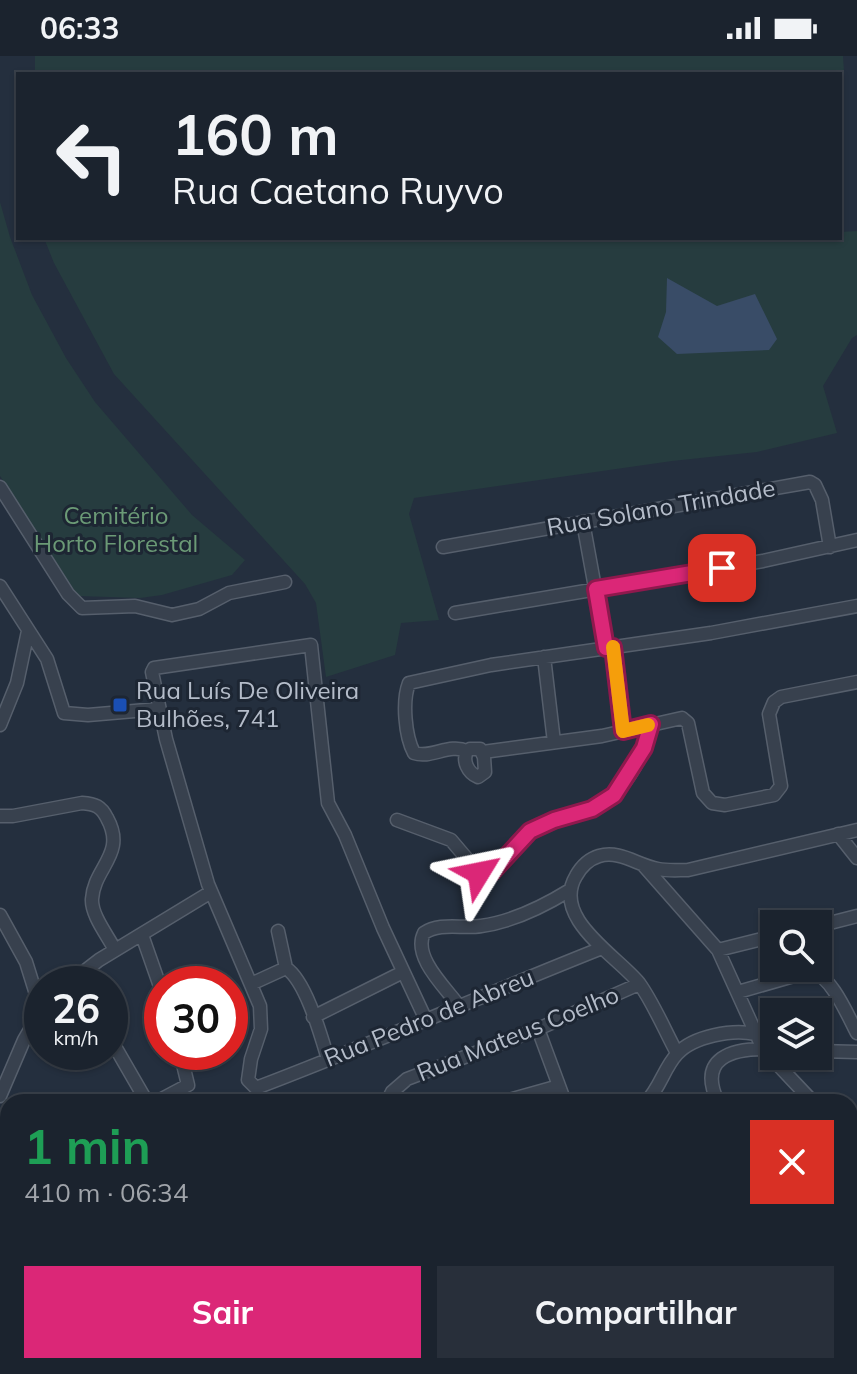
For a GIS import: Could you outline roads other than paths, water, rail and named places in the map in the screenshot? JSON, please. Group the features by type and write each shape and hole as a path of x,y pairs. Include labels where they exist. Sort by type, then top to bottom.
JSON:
{"street":[{"name":"Rua Solano Trindade","path":"443,547 810,482 815,485 822,500 830,547"},
{"path":"0,487 68,594 82,608 135,606 172,615 199,609 229,593 285,582"},
{"path":"583,522 623,731"},
{"path":"455,613 857,540"},
{"path":"0,586 47,659 64,713 88,715 158,709"},
{"path":"855,686 781,697 774,702 769,714 781,786 774,795 725,805 707,800 688,723 682,718 623,731 483,752 476,748 467,751 455,748 419,755 414,753 409,738 406,696 411,681 544,657 711,633 857,606"},
{"path":"0,725 17,683 28,631"},
{"path":"286,968 251,984 211,892 158,709 152,672 156,666 311,645 328,803 426,1020"},
{"path":"544,657 554,742"},
{"path":"397,820 451,840 479,873 487,876 530,831 592,809 614,795 644,748 651,724"},
{"path":"467,751 464,755 468,769 478,777 486,769 483,752"},
{"path":"0,816 82,803 102,810 113,832 114,846 94,889 92,902 115,950"},
{"path":"677,1053 639,984 602,948 575,915 570,890 581,869 596,857 620,856 660,870 688,870 857,830"},
{"path":"838,834 857,858"},
{"path":"644,866 718,950 760,1040"},
{"path":"459,1006 424,957 421,943 424,933 434,928 465,928 499,922 570,890"},
{"path":"94,966 115,950 211,892"},
{"path":"0,915 28,966"},
{"path":"832,923 856,918"},
{"path":"278,931 286,968 299,984 328,1059"},
{"path":"142,935 153,966"},
{"path":"718,950 760,940"},
{"name":"Rua Pedro de Abreu","path":"251,984 262,1019 248,1071 248,1080 256,1088 602,948"},
{"path":"738,992 811,971 818,973 830,985 857,1033"},
{"path":"313,1017 403,972"},
{"name":"Rua Mateus Coelho","path":"392,1094 407,1079 538,1029 639,984"},
{"path":"538,1029 562,1094"},
{"path":"652,1094 677,1053 693,1043 726,1033 755,1034"},
{"path":"1,1094 24,1045"},
{"path":"716,1094 712,1071 716,1063 733,1051 760,1049"},
{"path":"832,1051 857,1052"},
{"path":"128,1067 145,1094"},
{"path":"166,1094 188,1085 184,1070"},
{"path":"786,1070 806,1094"},
{"path":"530,1094 559,1086"}],"water":[{"path":"667,278 717,306 755,294 777,339 769,350 677,354 658,337 666,312"}],"place":[{"name":"Rua Luís De Oliveira Bulhões, 741","path":"120,705"}],"park label":[{"name":"Cemitério Horto Florestal","path":"116,530"}]}
